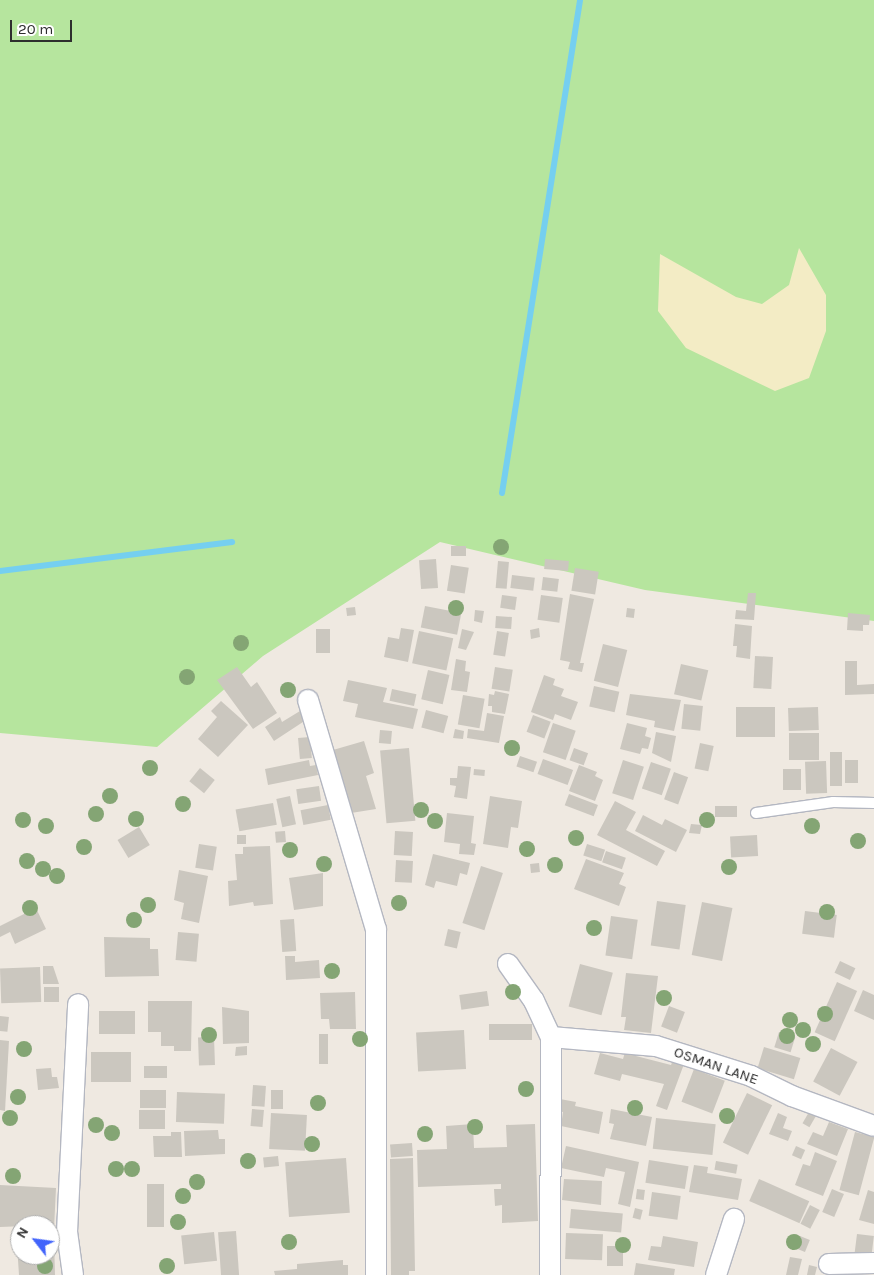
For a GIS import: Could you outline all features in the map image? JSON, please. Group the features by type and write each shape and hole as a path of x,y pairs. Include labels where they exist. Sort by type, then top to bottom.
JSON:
{"street":[{"path":"308,700 376,929 376,1275"},
{"path":"508,964 534,1001 551,1037 550,1275"},
{"path":"73,1275 67,1232 78,1004"},
{"name":"OSMAN LANE","path":"551,1037 656,1046 751,1076 792,1096 874,1126"},
{"path":"716,1275 734,1219"},
{"path":"829,1264 874,1263"}],"lane":[{"path":"756,813 833,802 874,803"}],"green space":[{"path":"0,0 874,0 874,621 645,590 440,542 263,656 157,747 0,733"}],"sand":[{"path":"799,248 826,295 826,331 809,378 775,391 686,348 658,311 660,254 736,297 762,304 789,285"}],"building":[{"path":"451,546 466,546 466,556 451,556"},
{"path":"436,559 438,588 421,589 419,560"},
{"path":"545,559 569,561 568,571 544,569"},
{"path":"498,561 509,562 507,589 496,588"},
{"path":"451,565 469,568 465,593 447,591"},
{"path":"575,568 599,572 595,594 571,591"},
{"path":"512,575 535,578 533,591 510,588"},
{"path":"543,577 559,579 557,592 541,590"},
{"path":"748,593 756,593 754,620 735,619 736,610 746,611"},
{"path":"570,594 594,599 580,663 584,663 582,672 568,669 570,662 560,660"},
{"path":"502,595 517,597 515,610 500,608"},
{"path":"541,595 563,598 559,623 538,620"},
{"path":"425,606 461,613 457,635 421,628"},
{"path":"355,607 356,615 347,616 346,608"},
{"path":"627,608 635,609 634,618 626,617"},
{"path":"475,610 484,611 482,623 474,621"},
{"path":"848,613 870,615 869,625 863,625 863,631 847,630"},
{"path":"496,616 512,617 511,629 495,628"},
{"path":"735,624 752,626 750,659 736,657 737,646 733,646"},
{"path":"401,628 414,630 408,662 384,657 388,637 399,639"},
{"path":"539,628 540,637 531,639 530,630"},
{"path":"316,629 330,629 330,653 316,653"},
{"path":"462,629 474,632 466,650 458,648"},
{"path":"419,631 453,638 446,671 412,663"},
{"path":"497,631 509,633 505,657 493,655"},
{"path":"603,644 627,650 618,687 594,681"},
{"path":"755,656 773,657 771,689 753,688"},
{"path":"456,659 466,661 465,671 470,672 467,692 451,690"},
{"path":"845,661 857,661 857,685 874,684 874,694 845,695"},
{"path":"681,664 708,670 701,701 674,694"},
{"path":"237,667 251,687 257,682 277,713 253,729 217,680"},
{"path":"495,667 513,670 509,692 492,689"},
{"path":"428,670 449,675 443,704 421,699"},
{"path":"544,675 555,679 553,685 564,689 561,696 578,702 571,720 555,714 553,720 531,712"},
{"path":"348,680 387,688 383,702 418,709 413,729 355,717 358,704 343,701"},
{"path":"594,686 619,692 615,712 589,706"},
{"path":"392,689 416,694 414,706 390,701"},
{"path":"495,691 509,694 505,714 492,712 492,706 488,706 489,694 494,695"},
{"path":"630,694 681,700 674,731 654,727 655,721 626,715"},
{"path":"463,695 485,699 479,728 458,725"},
{"path":"221,701 248,725 218,757 198,739 217,717 211,711"},
{"path":"684,704 703,706 700,731 681,729"},
{"path":"736,707 775,707 775,737 736,737"},
{"path":"818,707 819,730 789,731 788,708"},
{"path":"426,710 448,716 444,733 421,727"},
{"path":"300,711 306,720 274,741 265,727 280,717 282,722"},
{"path":"487,713 504,716 499,743 467,738 468,729 484,731"},
{"path":"533,715 551,722 544,739 527,732"},
{"path":"553,723 576,731 566,760 543,752"},
{"path":"627,723 647,728 645,736 651,738 648,749 642,748 640,754 620,749"},
{"path":"455,729 464,731 463,739 453,738"},
{"path":"380,730 392,731 391,744 379,743"},
{"path":"656,732 676,736 671,762 652,753"},
{"path":"789,733 819,733 819,760 789,760"},
{"path":"310,737 312,758 300,759 298,738"},
{"path":"364,741 374,773 366,776 376,809 351,813 333,750"},
{"path":"700,743 714,746 708,771 695,768"},
{"path":"409,748 415,821 386,823 380,751"},
{"path":"574,748 588,753 584,765 570,760"},
{"path":"830,752 842,752 842,786 830,786"},
{"path":"520,756 537,762 533,772 516,766"},
{"path":"543,759 573,770 568,785 538,774"},
{"path":"309,760 310,766 316,765 318,775 268,785 265,769"},
{"path":"623,760 644,767 633,800 612,793"},
{"path":"845,760 858,760 858,783 845,783"},
{"path":"826,761 827,793 806,794 805,762"},
{"path":"651,762 671,769 662,795 642,788"},
{"path":"579,765 597,772 595,776 603,780 595,801 569,791"},
{"path":"458,766 471,767 467,799 454,797 456,786 450,785 450,778 457,778"},
{"path":"200,768 215,780 204,793 189,781"},
{"path":"474,769 485,770 484,776 473,775"},
{"path":"783,769 801,769 801,790 783,790"},
{"path":"674,772 688,777 678,804 664,799"},
{"path":"319,786 321,801 298,804 296,789"},
{"path":"569,794 598,805 594,816 565,805"},
{"path":"290,796 296,824 282,827 276,799"},
{"path":"490,796 522,801 518,828 511,827 508,848 483,844"},
{"path":"615,801 636,812 626,830 665,851 657,866 597,835"},
{"path":"273,803 277,825 239,831 236,810"},
{"path":"328,805 331,820 303,825 301,810"},
{"path":"715,806 737,806 737,817 715,817"},
{"path":"447,813 474,816 471,843 476,844 474,855 459,854 460,844 444,842"},
{"path":"643,815 662,825 665,819 687,830 676,852 635,831"},
{"path":"691,824 702,825 700,834 689,833"},
{"path":"139,827 150,845 128,858 118,840"},
{"path":"285,831 286,842 276,843 275,832"},
{"path":"395,831 413,832 412,856 394,855"},
{"path":"237,835 246,835 246,844 237,844"},
{"path":"757,835 758,856 731,857 730,836"},
{"path":"199,844 217,847 213,871 195,868"},
{"path":"587,844 605,850 601,861 583,855"},
{"path":"270,846 273,904 254,906 253,902 229,906 228,881 237,880 235,854 243,854 243,847"},
{"path":"606,851 626,858 622,869 602,862"},
{"path":"433,854 470,863 467,875 460,873 457,886 436,881 434,888 425,885"},
{"path":"586,859 624,873 619,884 626,887 619,906 574,889"},
{"path":"396,860 413,861 412,883 395,882"},
{"path":"539,863 540,872 531,873 530,864"},
{"path":"481,866 503,873 484,930 462,923"},
{"path":"179,870 208,876 199,923 181,919 184,903 174,900"},
{"path":"323,873 323,906 294,910 289,878"},
{"path":"657,901 686,905 679,950 651,946"},
{"path":"702,902 732,908 722,961 692,955"},
{"path":"36,908 46,929 15,944 10,932 0,937 0,926"},
{"path":"805,911 837,915 834,938 802,934"},
{"path":"611,916 638,920 632,959 605,956"},
{"path":"294,919 296,951 282,952 280,920"},
{"path":"448,929 461,932 457,948 444,946"},
{"path":"178,932 199,934 196,962 176,960"},
{"path":"104,937 150,938 150,949 158,949 159,976 105,977"},
{"path":"285,956 295,956 295,962 319,960 320,978 286,980"},
{"path":"840,961 855,968 850,980 835,973"},
{"path":"580,964 613,973 601,1015 569,1007"},
{"path":"43,966 53,966 59,984 43,984"},
{"path":"40,967 41,1002 1,1003 0,968"},
{"path":"626,973 658,976 651,1033 624,1030 626,1017 621,1017"},
{"path":"837,982 857,991 835,1041 815,1032"},
{"path":"44,987 59,987 59,1002 44,1002"},
{"path":"863,990 874,995 874,1020 854,1011"},
{"path":"487,991 489,1006 461,1010 459,995"},
{"path":"355,992 356,1029 330,1029 329,1019 321,1019 320,993"},
{"path":"148,1001 192,1001 191,1051 174,1051 174,1046 161,1046 161,1032 148,1032"},
{"path":"669,1006 685,1012 677,1033 661,1027"},
{"path":"222,1007 249,1011 249,1043 223,1044"},
{"path":"99,1011 135,1011 135,1034 99,1034"},
{"path":"0,1016 9,1017 7,1032 0,1031"},
{"path":"489,1024 532,1024 532,1040 489,1040"},
{"path":"464,1030 466,1069 418,1071 416,1033"},
{"path":"779,1032 795,1037 791,1052 774,1047"},
{"path":"319,1034 328,1034 328,1064 319,1064"},
{"path":"214,1037 215,1065 199,1066 198,1038"},
{"path":"0,1040 9,1041 5,1111 0,1110"},
{"path":"247,1046 247,1055 235,1056 236,1047"},
{"path":"764,1047 800,1058 794,1079 758,1068"},
{"path":"831,1048 857,1062 840,1096 813,1082"},
{"path":"626,1049 637,1052 636,1056 671,1065 673,1060 684,1064 667,1110 656,1106 664,1084 622,1074 620,1081 594,1074 600,1053 623,1059"},
{"path":"91,1052 131,1052 131,1082 91,1082"},
{"path":"144,1066 167,1066 167,1078 144,1078"},
{"path":"51,1068 52,1077 57,1077 59,1088 38,1090 36,1069"},
{"path":"694,1069 725,1081 712,1114 681,1102"},
{"path":"253,1085 266,1086 265,1107 252,1106"},
{"path":"140,1090 166,1090 166,1108 140,1108"},
{"path":"271,1090 283,1090 283,1109 271,1109"},
{"path":"177,1092 225,1094 224,1124 176,1122"},
{"path":"747,1093 772,1105 748,1155 723,1142"},
{"path":"560,1099 576,1102 575,1106 603,1112 599,1134 561,1126 563,1112 557,1111"},
{"path":"252,1109 264,1110 262,1127 251,1126"},
{"path":"611,1109 652,1117 646,1146 610,1139 614,1124 609,1123"},
{"path":"139,1110 165,1110 165,1129 139,1129"},
{"path":"809,1112 816,1116 809,1127 802,1123"},
{"path":"271,1113 307,1115 305,1151 269,1149"},
{"path":"778,1113 787,1117 783,1128 792,1131 788,1141 769,1134"},
{"path":"656,1118 716,1124 712,1155 653,1149"},
{"path":"829,1122 848,1129 837,1156 807,1144 813,1132 823,1136"},
{"path":"473,1124 474,1148 507,1147 506,1125 535,1124 538,1221 502,1223 502,1205 495,1206 494,1189 501,1189 501,1184 418,1187 417,1150 447,1149 446,1126"},
{"path":"218,1130 219,1139 225,1139 225,1154 185,1156 184,1131"},
{"path":"171,1132 181,1132 182,1157 154,1157 153,1136 171,1136"},
{"path":"855,1132 874,1137 859,1195 839,1190"},
{"path":"412,1143 413,1156 391,1158 390,1145"},
{"path":"566,1146 639,1162 630,1207 618,1204 625,1172 606,1168 604,1177 561,1168"},
{"path":"796,1146 805,1150 801,1159 792,1155"},
{"path":"815,1152 837,1161 823,1196 795,1185 803,1164 810,1166"},
{"path":"278,1156 279,1166 264,1168 263,1158"},
{"path":"346,1158 350,1213 289,1217 285,1162"},
{"path":"413,1158 415,1271 409,1271 409,1275 391,1275 390,1159"},
{"path":"649,1160 689,1166 685,1189 645,1183"},
{"path":"716,1161 738,1165 736,1174 714,1170"},
{"path":"694,1165 708,1167 707,1173 742,1179 738,1200 689,1192"},
{"path":"564,1179 602,1181 601,1205 562,1200"},
{"path":"759,1179 809,1201 799,1223 749,1201"},
{"path":"147,1184 164,1184 164,1227 147,1227"},
{"path":"0,1185 56,1188 55,1215 10,1215 10,1227 0,1227"},
{"path":"637,1189 645,1190 644,1200 636,1199"},
{"path":"832,1189 844,1194 834,1217 822,1212"},
{"path":"868,1190 874,1192 874,1224 859,1220"},
{"path":"652,1192 681,1196 677,1220 649,1216"},
{"path":"810,1205 820,1210 810,1229 800,1224"},
{"path":"635,1208 643,1210 640,1220 633,1218"},
{"path":"571,1209 623,1214 621,1232 569,1228"},
{"path":"236,1231 239,1275 221,1275 218,1232"},
{"path":"214,1232 217,1261 184,1264 181,1235"},
{"path":"566,1233 603,1234 602,1260 565,1259"},
{"path":"795,1234 810,1240 805,1252 790,1246"},
{"path":"857,1234 874,1236 871,1256 855,1254"},
{"path":"663,1236 698,1242 694,1267 648,1260 651,1246 661,1247"},
{"path":"607,1246 623,1246 623,1266 607,1266"},
{"path":"790,1257 802,1259 798,1275 786,1275"},
{"path":"343,1260 343,1265 348,1265 348,1275 275,1275 274,1271 297,1269 297,1264"},
{"path":"636,1263 675,1269 674,1275 634,1275"},
{"path":"18,1265 55,1265 55,1275 19,1275"},
{"path":"809,1265 817,1267 815,1275 807,1275"}],"waterway":[{"path":"502,493 580,0"},
{"path":"0,571 232,542"}]}
